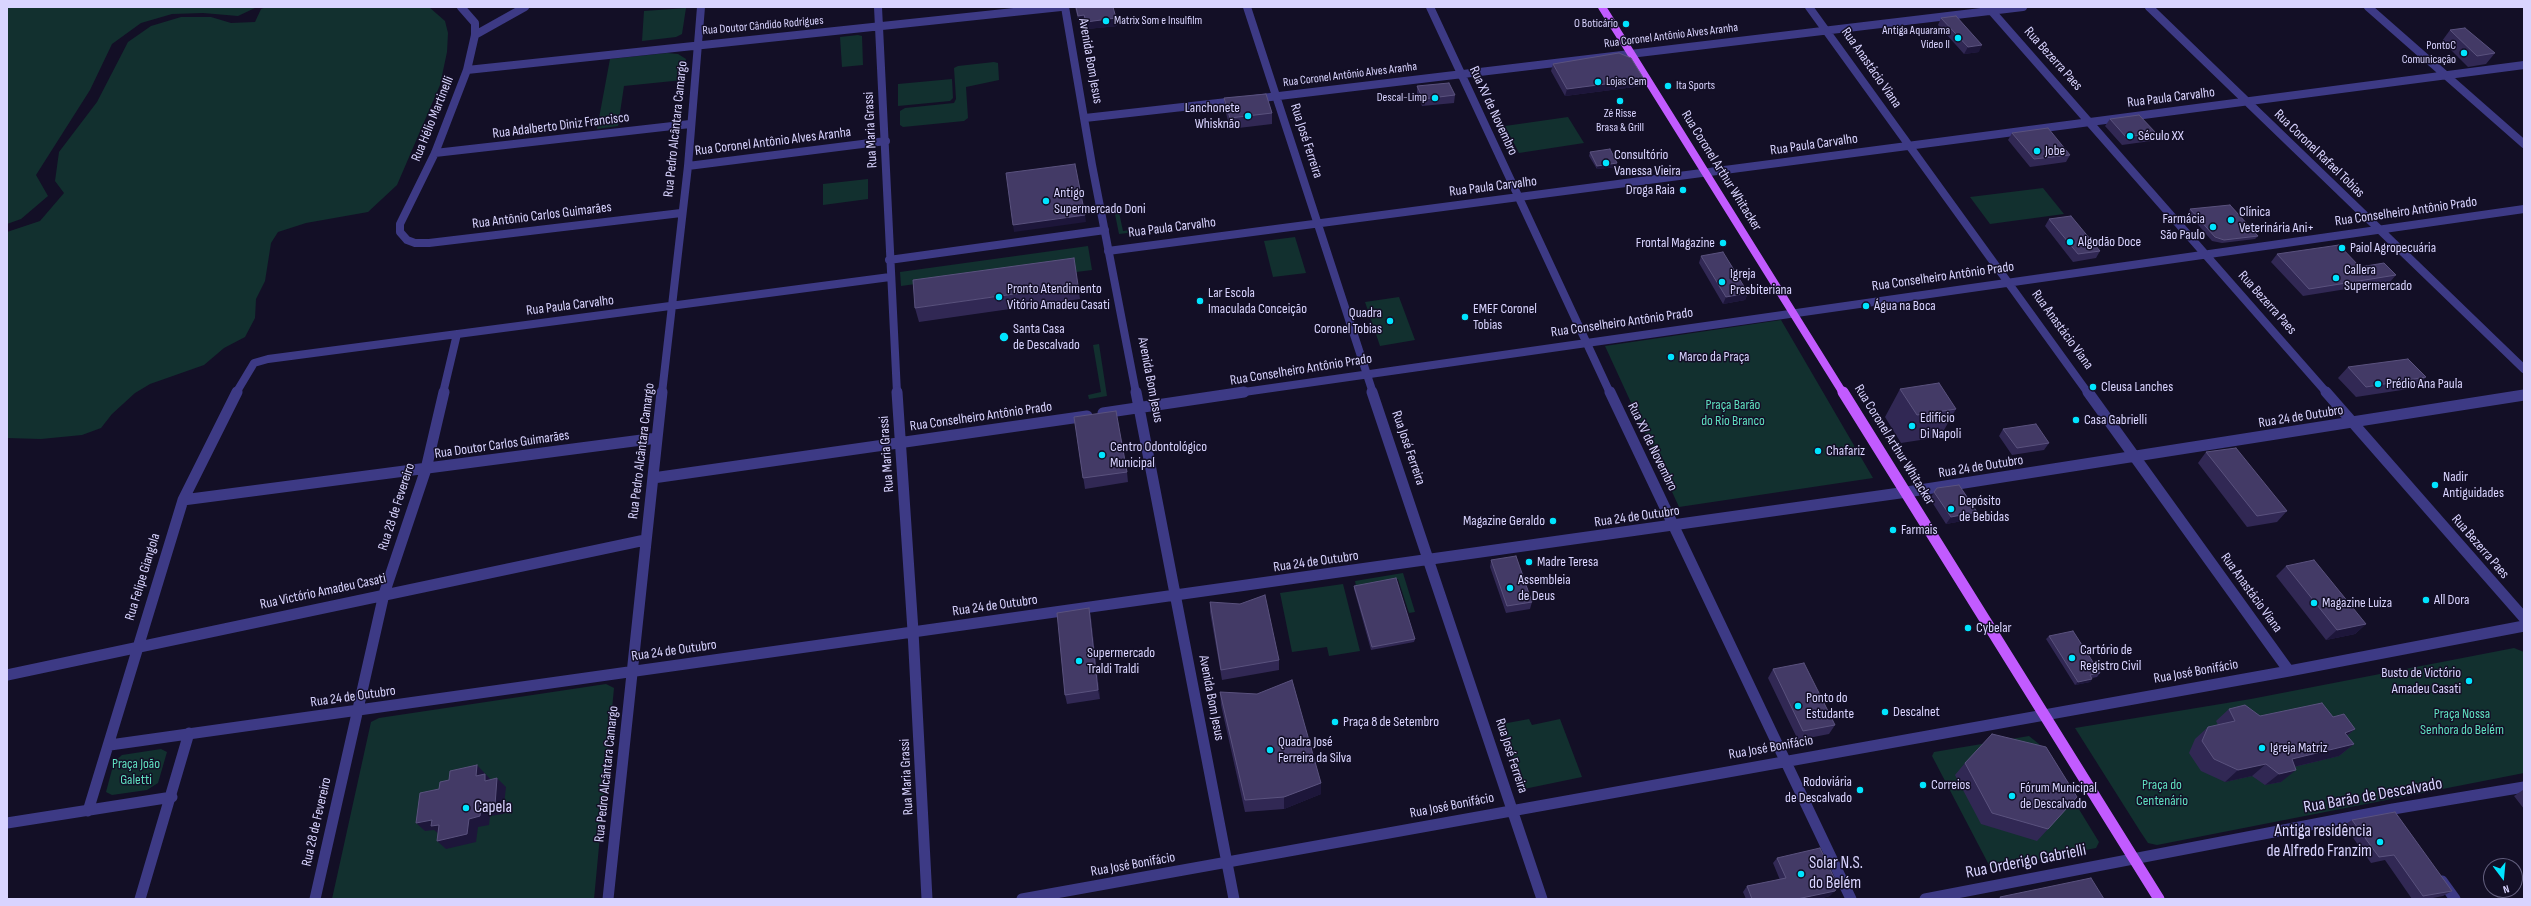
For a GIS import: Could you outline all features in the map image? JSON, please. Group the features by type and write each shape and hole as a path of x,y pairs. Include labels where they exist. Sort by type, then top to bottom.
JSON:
{"main road":[{"name":"Rua Coronel Arthur Whitacker","path":"1602,7 1706,174 1795,312 2159,899"}],"street":[{"name":"Rua Hélio Martinelli","path":"407,240 400,232 400,224 434,153 467,70 475,35 475,23 461,7"},
{"path":"475,35 525,7"},
{"name":"Rua Pedro Alcântara Camargo","path":"608,899 645,540 672,307 681,213 688,166 690,124 699,44 701,7"},
{"name":"Rua Maria Grassi","path":"878,7 886,141 889,260 913,631 927,899"},
{"name":"Rua Doutor Cândido Rodrigues","path":"467,70 699,44 880,27 1061,7"},
{"name":"Avenida Bom Jesus","path":"1065,7 1108,251 1140,408 1234,899"},
{"name":"Rua José Ferreira","path":"1246,7 1366,374 1431,561 1542,899"},
{"name":"Rua XV de Novembro","path":"1430,7 1586,342 1851,899"},
{"name":"Rua Anastácio Viana","path":"1809,7 1909,146 2010,282 2289,671"},
{"name":"Rua Coronel Antônio Alves Aranha","path":"1085,118 1827,30 1990,9 2023,7"},
{"name":"Rua Coronel Rafael Tobias","path":"2149,7 2524,368"},
{"path":"2368,7 2524,144"},
{"name":"Rua Bezerra Paes","path":"1990,9 2524,618"},
{"name":"Rua Paula Carvalho","path":"1108,251 1706,174 2524,65"},
{"name":"Rua Adalberto Diniz Francisco","path":"434,153 690,124"},
{"name":"Rua Coronel Antônio Alves Aranha","path":"688,166 886,141"},
{"name":"Rua Conselheiro Antônio Prado","path":"653,478 1586,342 2206,256 2524,209"},
{"name":"Rua Antônio Carlos Guimarães","path":"407,240 416,243 429,243 681,213"},
{"path":"889,260 1105,230"},
{"name":"Rua Paula Carvalho","path":"254,363 268,359 672,307 890,277"},
{"name":"Rua 28 de Fevereiro","path":"315,899 384,594 426,469 457,334"},
{"name":"Rua Felipe Giangola","path":"88,811 110,745 137,647 183,500 248,370 254,363"},
{"name":"Rua 24 de Outubro","path":"110,745 913,631 1431,561 1674,526 2136,458 2524,395"},
{"name":"Rua Doutor Carlos Guimarães","path":"183,500 657,438"},
{"name":"Rua Victório Amadeu Casati","path":"7,675 384,594 645,540"},
{"name":"Rua José Bonifácio","path":"1022,899 1227,864 1513,810 2289,671 2524,626"},
{"path":"140,899 172,797 189,733"},
{"name":"Rua Barão de Descalvado","path":"2134,858 2393,809 2524,787"},
{"path":"7,823 172,797"},
{"path":"2393,809 2402,822"},
{"name":"Rua Orderigo Gabrielli","path":"1925,899 2134,858"},
{"path":"2437,873 2455,899"}],"green space":[{"path":"7,7 257,7 238,16 203,13 172,14 141,23 112,44 90,90 36,175 48,196 21,219 7,224"},
{"path":"266,7 429,7 445,21 448,33 447,52 440,85 397,185 368,212 306,223 278,232 271,243 265,281 256,299 255,318 245,337 224,348 204,365 150,384 135,393 112,414 101,428 82,435 41,439 7,438 7,232 40,221 64,193 55,181 59,152 97,102 128,42 151,26 181,17 211,17 231,23 255,22 261,9"},
{"path":"686,8 682,34 676,37 642,41 644,11"},
{"path":"862,36 863,65 842,67 840,37"},
{"path":"667,53 678,54 686,59 683,80 624,86 618,126 597,129 610,59"},
{"path":"994,62 998,63 999,80 966,87 968,118 964,121 903,127 900,125 900,111 905,108 954,103 956,99 954,68 958,66"},
{"path":"952,79 953,98 950,101 898,106 898,84"},
{"path":"1568,117 1584,143 1519,153 1505,126"},
{"path":"868,179 868,199 823,205 823,184"},
{"path":"2043,188 2064,214 1990,224 1970,197"},
{"path":"1117,203 1123,231 1143,228 1144,231 1119,234 1113,204"},
{"path":"1295,237 1306,273 1273,277 1264,241"},
{"path":"1088,246 1092,270 1004,281 1004,272 901,286 900,272"},
{"name":"Quadra Coronel Tobias","path":"1399,297 1415,340 1380,346 1365,302"},
{"name":"Praça Barão do Rio Branco","path":"1781,320 1873,478 1679,507 1605,346"},
{"path":"1099,344 1107,396 1089,399 1088,395 1101,392 1093,345"},
{"path":"1403,573 1415,612 1409,613 1398,579 1356,586 1355,581"},
{"path":"1343,584 1360,651 1329,656 1327,647 1292,652 1280,593"},
{"path":"2514,648 2524,652 2524,773 2157,845 2148,843 2075,728 2251,699"},
{"path":"606,684 614,688 594,899 332,899 371,722 379,718"},
{"path":"1529,719 1532,725 1560,719 1582,777 1524,789 1502,724"},
{"path":"2029,736 2039,744 2099,842 2096,848 1996,868 1989,865 1932,756 1934,752"},
{"name":"Praça João Galetti","path":"161,749 167,752 158,783 147,790 112,795 106,792 114,762 122,755"}],"building":[{"path":"1076,7 1113,7 1116,18 1086,22 1084,15 1078,16"},
{"path":"1956,16 1982,45 1968,47 1941,18"},
{"path":"2465,28 2495,53 2477,56 2450,30"},
{"name":"Lojas Cem","path":"1619,53 1631,58 1644,79 1567,89 1553,64"},
{"path":"1449,83 1455,95 1423,99 1417,86"},
{"path":"1266,94 1272,113 1230,118 1224,98"},
{"path":"2139,115 2156,133 2126,137 2110,119"},
{"path":"2048,128 2070,155 2034,159 2012,133"},
{"name":"Consultório Vanessa Vieira","path":"1610,149 1617,163 1597,166 1590,152"},
{"name":"Antigo Supermercado Doni","path":"1075,164 1085,215 1013,225 1006,173"},
{"path":"2230,205 2258,236 2224,240 2215,237 2190,209"},
{"path":"2071,216 2100,251 2078,254 2049,219"},
{"name":"Callera Supermercado","path":"2339,245 2360,267 2384,263 2396,275 2309,289 2277,254"},
{"path":"1723,252 1748,293 1726,297 1701,256"},
{"path":"1074,258 1078,285 915,308 913,280"},
{"path":"2408,359 2426,377 2366,387 2348,367"},
{"path":"1939,383 1956,409 1917,415 1900,389"},
{"name":"Centro Odontológico Municipal","path":"1116,411 1127,472 1083,478 1074,417"},
{"path":"2036,424 2049,443 2017,448 2003,429"},
{"path":"2236,448 2287,511 2257,516 2206,452"},
{"path":"1959,485 1977,512 1951,517 1934,492 1937,488"},
{"name":"Assembleia de Deus","path":"1516,556 1532,602 1507,606 1491,560"},
{"path":"2314,560 2366,624 2337,630 2286,566"},
{"path":"1396,578 1415,639 1372,647 1354,586"},
{"path":"1265,595 1279,660 1221,670 1210,602 1240,604"},
{"name":"Supermercado Traldi Traldi","path":"1089,608 1098,690 1065,695 1057,613"},
{"name":"Cartório de Registro Civil","path":"2073,631 2100,673 2090,675 2092,679 2078,682 2049,636"},
{"name":"Ponto do Estudante","path":"1804,663 1835,725 1803,731 1773,669"},
{"name":"Quadra José Ferreira da Silva","path":"1292,680 1321,783 1284,797 1245,800 1220,692 1257,694"},
{"name":"Igreja Matriz","path":"2322,703 2333,717 2344,714 2355,729 2345,733 2354,744 2292,759 2296,770 2279,774 2266,764 2238,770 2214,759 2202,741 2208,727 2235,721 2229,709 2245,705 2260,716"},
{"name":"Fórum Municipal de Descalvado","path":"1992,734 2046,747 2077,797 2048,829 1992,813 1965,763"},
{"name":"Capela","path":"477,765 476,776 485,774 485,781 497,778 495,805 481,808 480,816 469,819 467,834 437,841 439,825 431,826 432,820 416,823 420,793 439,789 440,782 449,780 450,771"},
{"name":"Antiga residência de Alfredo Franzim","path":"2395,812 2452,891 2423,896 2394,855 2379,857 2352,820"},
{"name":"Solar N.S. do Belém","path":"1820,848 1838,886 1835,891 1797,899 1752,899 1747,886 1786,878 1777,858"},
{"path":"2091,878 2104,899 2001,899 2000,897"}],"place":[{"name":"Matrix Som e Insulfilm","path":"1106,21"},
{"name":"O Boticário","path":"1626,24"},
{"name":"Antiga Aquarama Video II","path":"1958,38"},
{"name":"PontoC Comunicação","path":"2464,53"},
{"name":"Lojas Cem","path":"1598,82"},
{"name":"Ita Sports","path":"1668,86"},
{"name":"Descal-Limp","path":"1435,98"},
{"name":"Zé Risse Brasa & Grill","path":"1620,101"},
{"name":"Lanchonete Whisknão","path":"1248,116"},
{"name":"Século XX","path":"2130,136"},
{"name":"Jobe","path":"2037,151"},
{"name":"Consultório Vanessa Vieira","path":"1606,163"},
{"name":"Droga Raia","path":"1683,190"},
{"name":"Antigo Supermercado Doni","path":"1046,201"},
{"name":"Clínica Veterinária Ani+","path":"2231,220"},
{"name":"Farmácia São Paulo","path":"2213,227"},
{"name":"Algodão Doce","path":"2070,242"},
{"name":"Frontal Magazine","path":"1723,243"},
{"name":"Paiol Agropecuária","path":"2342,248"},
{"name":"Callera Supermercado","path":"2336,278"},
{"name":"Igreja Presbiteriana","path":"1722,282"},
{"name":"Pronto Atendimento Vitório Amadeu Casati","path":"999,297"},
{"name":"Lar Escola Imaculada Conceição","path":"1200,301"},
{"name":"Água na Boca","path":"1866,306"},
{"name":"EMEF Coronel Tobias","path":"1465,317"},
{"name":"Quadra Coronel Tobias","path":"1390,321"},
{"name":"Santa Casa de Descalvado","path":"1004,337"},
{"name":"Marco da Praça","path":"1671,357"},
{"name":"Prédio Ana Paula","path":"2378,384"},
{"name":"Cleusa Lanches","path":"2093,387"},
{"name":"Casa Gabrielli","path":"2076,420"},
{"name":"Edifício Di Napoli","path":"1912,426"},
{"name":"Chafariz","path":"1818,451"},
{"name":"Centro Odontológico Municipal","path":"1102,455"},
{"name":"Nadir Antiguidades","path":"2435,485"},
{"name":"Depósito de Bebidas","path":"1951,509"},
{"name":"Magazine Geraldo","path":"1553,521"},
{"name":"Farmais","path":"1893,530"},
{"name":"Madre Teresa","path":"1529,562"},
{"name":"Assembleia de Deus","path":"1510,588"},
{"name":"All Dora","path":"2426,600"},
{"name":"Magazine Luiza","path":"2314,603"},
{"name":"Cybelar","path":"1968,628"},
{"name":"Cartório de Registro Civil","path":"2072,658"},
{"name":"Supermercado Traldi Traldi","path":"1079,661"},
{"name":"Busto de Victório Amadeu Casati","path":"2469,681"},
{"name":"Ponto do Estudante","path":"1798,706"},
{"name":"Descalnet","path":"1885,712"},
{"name":"Praça 8 de Setembro","path":"1335,722"},
{"name":"Igreja Matriz","path":"2262,748"},
{"name":"Quadra José Ferreira da Silva","path":"1270,750"},
{"name":"Correios","path":"1923,785"},
{"name":"Rodoviária de Descalvado","path":"1860,790"},
{"name":"Fórum Municipal de Descalvado","path":"2012,796"},
{"name":"Capela","path":"466,808"},
{"name":"Antiga residência de Alfredo Franzim","path":"2380,842"},
{"name":"Solar N.S. do Belém","path":"1801,874"}],"park label":[{"name":"Praça Nossa Senhora do Belém","path":"2462,722"},
{"name":"Praça do Centenário","path":"2162,794"}]}
